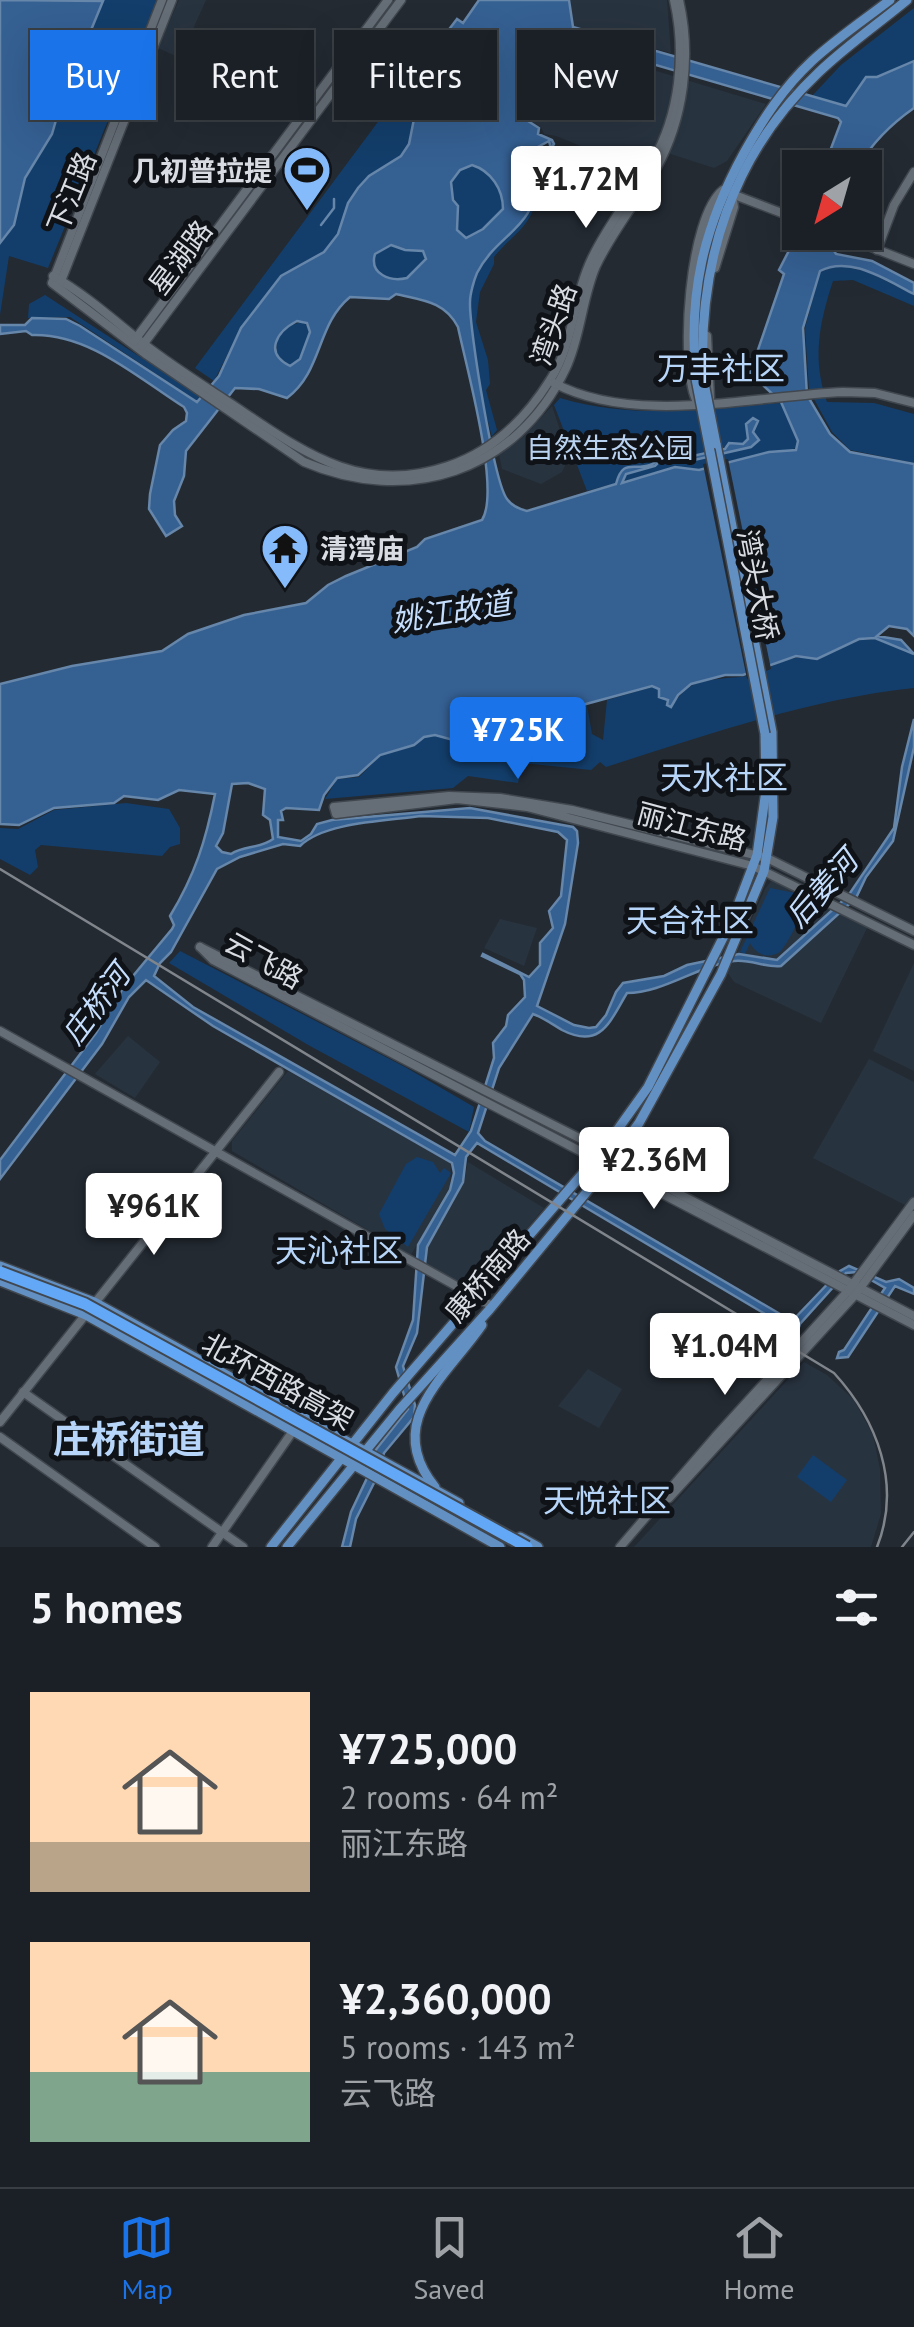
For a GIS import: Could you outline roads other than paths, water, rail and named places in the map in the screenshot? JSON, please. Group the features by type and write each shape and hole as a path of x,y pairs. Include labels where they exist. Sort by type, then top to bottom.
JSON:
{"highway":[{"name":"北环西路高架","path":"0,1274 84,1309 513,1547"},
{"name":"北环西路高架","path":"0,1274 85,1304 527,1547"}],"main road":[{"name":"下江路","path":"56,282 162,0"},
{"name":"下江路","path":"56,282 172,0"},
{"name":"星湖路","path":"371,30 388,0"},
{"name":"星湖路","path":"374,30 401,0"},
{"name":"湾头路","path":"56,282 226,404 318,460 372,476 434,471 477,458 492,449 554,382 590,262 654,157 682,78 677,0"},
{"path":"890,0 812,61 769,109 728,192 734,208 708,306 710,398 696,400 688,379 688,309 698,248 714,197 728,192 785,109 819,71 908,0"},
{"name":"星湖路","path":"138,344 334,81"},
{"path":"882,237 894,205 914,172"},
{"path":"728,192 782,213"},
{"name":"湾头大桥","path":"728,192 710,258 699,379 769,733"},
{"path":"877,250 914,264"},
{"path":"554,382 601,400 642,406 862,392 914,404"},
{"name":"康桥南路","path":"271,1547 413,1369 564,1198 648,1087 759,860 769,733"},
{"name":"丽江东路","path":"759,860 527,806 457,799 336,814 334,808 420,796 500,798 572,810 759,860 914,931"},
{"name":"康桥南路","path":"286,1547 358,1467 399,1410 491,1308 639,1123 721,974 764,871 759,860"},
{"name":"丽江东路","path":"764,871 914,944"},
{"name":"云飞路","path":"834,1279 603,1150 200,947 213,960 595,1160 854,1289 914,1325"},
{"path":"0,1030 491,1308 416,1416 416,1450 425,1474 440,1493"},
{"path":"0,1422 280,1072"},
{"path":"866,1274 914,1202"},
{"path":"623,1547 714,1437 854,1289 914,1215"},
{"path":"0,1274 94,1302 538,1547"},
{"path":"0,1274 84,1315 500,1547"},
{"name":"云飞路","path":"878,1302 914,1316"},
{"path":"24,1392 243,1547"},
{"path":"212,1547 293,1432"},
{"path":"0,1437 155,1547"}],"water":[{"path":"0,0 103,1 91,30 30,30 30,120 56,120 52,134 25,178 14,225 0,243"},
{"name":"姚江故道","path":"479,0 569,0 573,27 583,30 517,30 517,120 528,120 539,128 538,134 554,144 551,149 549,141 538,147 542,177 536,178 530,209 486,259 471,291 471,317 489,436 507,499 527,511 616,484 625,468 653,464 669,448 688,457 725,449 729,443 743,444 748,439 746,424 753,418 758,421 753,432 759,440 751,447 690,461 669,452 655,466 626,474 622,483 675,467 699,470 769,452 796,450 798,441 781,402 750,373 784,274 779,270 789,250 834,250 836,254 872,261 914,283 914,294 856,268 843,266 820,271 803,328 807,395 830,434 850,452 914,464 914,636 907,629 889,626 877,636 901,640 914,654 875,638 859,639 817,659 796,656 743,675 725,675 691,684 671,707 668,700 659,697 659,689 652,686 586,704 544,722 453,740 435,735 424,737 414,745 380,755 358,775 337,778 319,810 281,811 283,820 278,820 278,837 301,841 317,824 332,820 470,808 573,827 578,843 565,924 537,1006 574,1025 596,1027 623,983 664,976 687,965 739,954 777,960 848,896 894,828 902,767 914,719 914,747 893,841 866,877 856,898 781,966 734,961 654,989 627,993 603,1030 595,1034 575,1035 533,1014 499,1068 478,1133 485,1141 792,1321 849,1266 886,1282 899,1279 914,1288 914,1294 895,1286 848,1357 837,1358 885,1288 857,1272 846,1273 800,1324 797,1333 477,1143 466,1157 463,1182 427,1247 417,1333 403,1366 415,1405 414,1417 384,1453 356,1519 350,1547 342,1547 374,1452 408,1409 396,1367 413,1320 418,1245 450,1190 452,1163 213,1026 146,980 129,997 102,1044 0,1179 0,1160 96,1033 123,988 172,929 170,916 198,857 215,794 179,790 158,800 124,796 114,803 54,808 19,825 0,824 0,684 72,666 162,651 188,634 244,615 306,603 346,576 417,547 425,539 482,520 487,505 485,456 458,327 446,312 423,300 396,294 389,299 350,297 331,321 299,387 287,398 259,389 235,388 186,451 184,476 174,501 175,515 182,526 166,536 149,509 150,494 160,445 186,421 184,407 93,349 26,331 0,334 0,325 25,325 32,318 66,319 197,402 219,376 241,328 281,276 324,252 338,234 348,203 358,188 369,176 401,156 409,144 414,120 497,120 497,30 449,30 457,19 463,23","holes":["472,165 495,182 503,209 483,229 466,238 457,230 458,206 453,200 451,182 460,170","391,245 423,251 426,259 407,278 382,275 375,267 375,254","297,321 307,323 310,332 300,359 290,366 275,349 279,337","248,783 265,789 263,815 270,820 273,839 231,854 216,846 223,833 232,784","421,816 488,818 558,832 567,840 561,896 549,911 553,928 540,943 540,965 529,977 482,956 520,974 525,997 508,1015 506,1026 493,1043 494,1058 471,1131 455,1155 193,1007 154,976 217,869 240,857 283,844 300,846 340,827"]},
{"path":"654,50 846,106 866,77 877,77 914,61 914,108 869,150 830,150 841,122 654,64"}],"waterway":[{"path":"321,225 334,208 334,199"}],"railway":[{"path":"0,869 834,1373 862,1411 881,1454 887,1500 877,1547"},
{"path":"902,1547 914,1532"}],"place":[{"name":"几初普拉提","path":"307,212"},
{"name":"清湾庙","path":"285,590"}],"district":[{"name":"万丰社区","path":"721,368"},
{"name":"天水社区","path":"724,777"},
{"name":"天合社区","path":"690,920"},
{"name":"天沁社区","path":"339,1250"},
{"name":"庄桥街道","path":"129,1438"},
{"name":"天悦社区","path":"607,1500"}],"park label":[{"name":"自然生态公园","path":"610,447"}],"water label":[{"name":"后姜河","path":"821,888"},
{"name":"庄桥河","path":"95,1004"}]}
